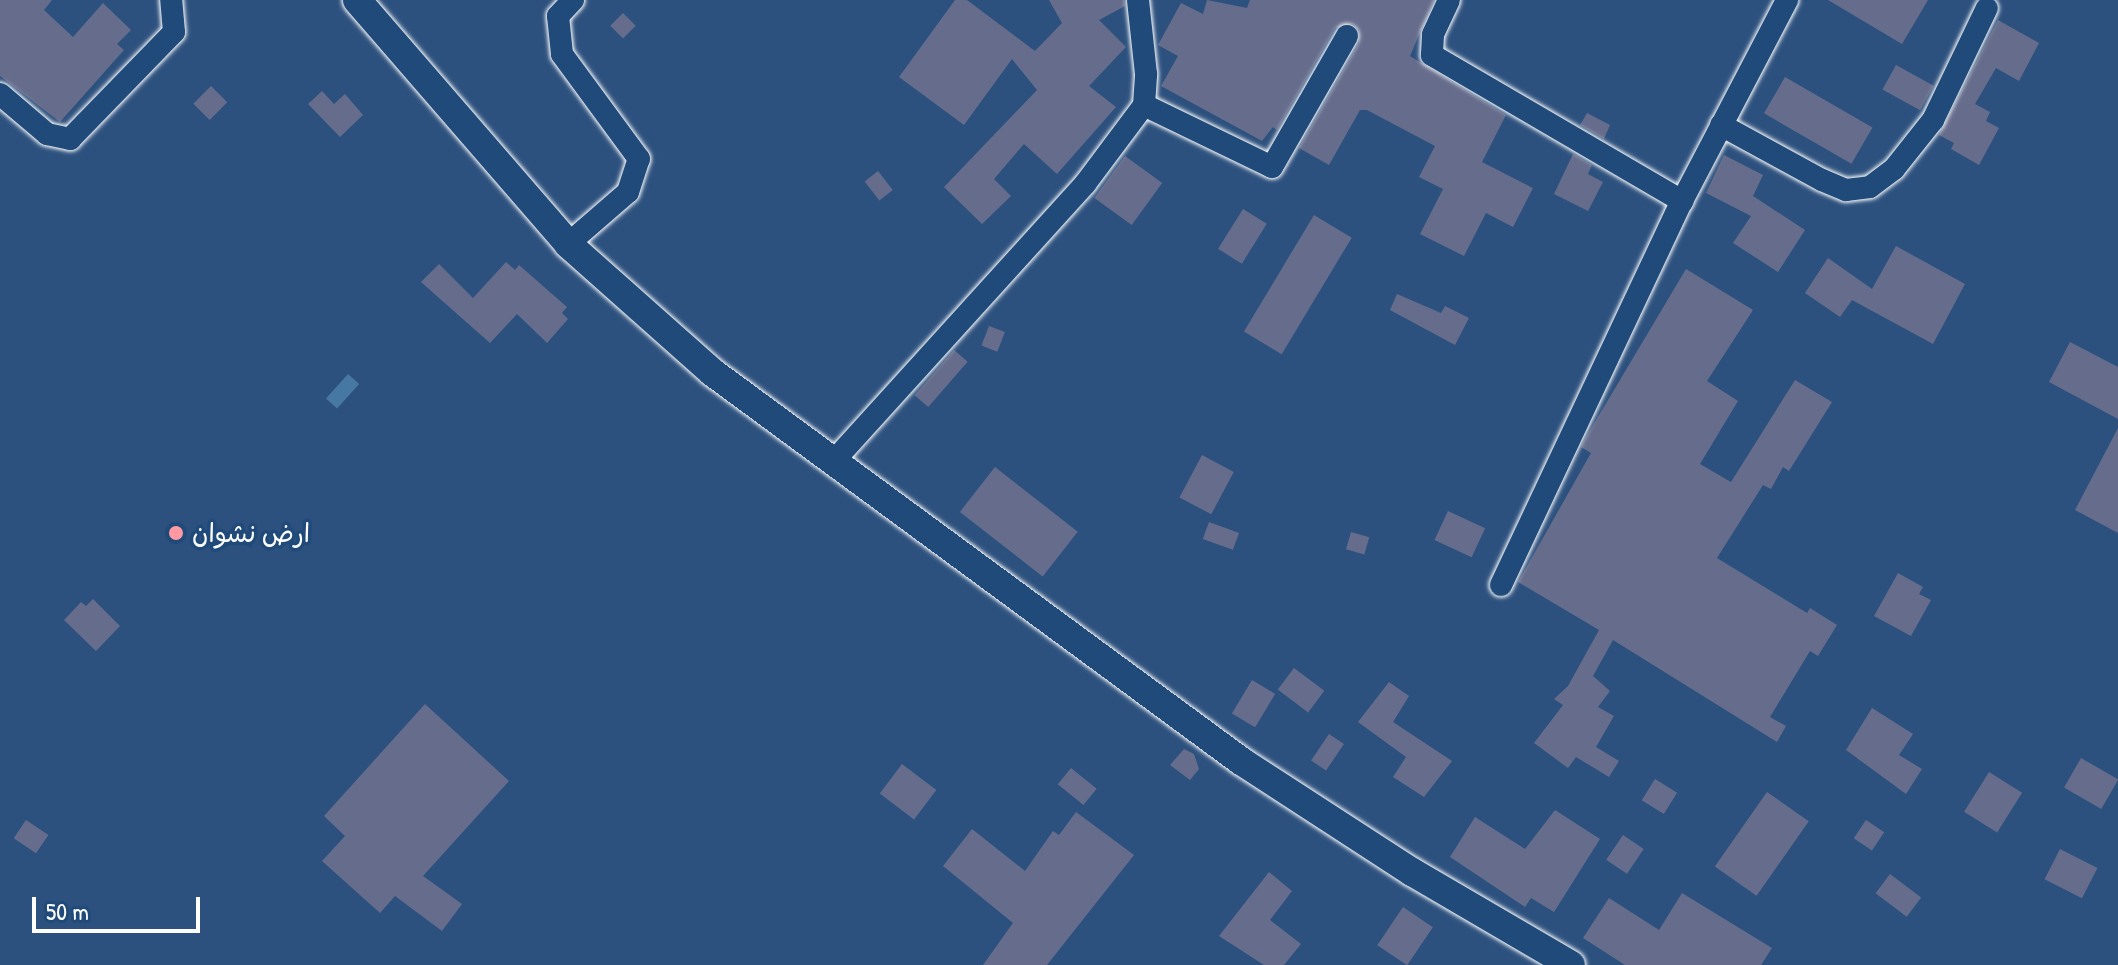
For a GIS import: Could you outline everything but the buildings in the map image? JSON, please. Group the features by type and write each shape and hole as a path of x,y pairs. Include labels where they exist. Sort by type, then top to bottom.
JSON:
{"street":[{"path":"0,94 47,134 70,139 174,32 171,0"},
{"path":"357,0 568,244 712,372 832,463 967,556 1241,761 1412,872 1571,965"},
{"path":"568,244 628,192 639,159 562,54 558,16 573,0"},
{"path":"832,463 1085,184 1144,105 1146,74 1138,0"},
{"path":"1449,0 1433,35 1432,55 1682,201"},
{"path":"1501,585 1682,201 1787,0"},
{"path":"1721,125 1846,190 1870,187 1894,169 1933,120 1987,8"},
{"path":"1144,105 1272,167 1347,36"}],"water":[{"path":"348,374 359,384 337,409 326,399"}],"place":[{"name":"ارض نشوان","path":"176,533"}]}
